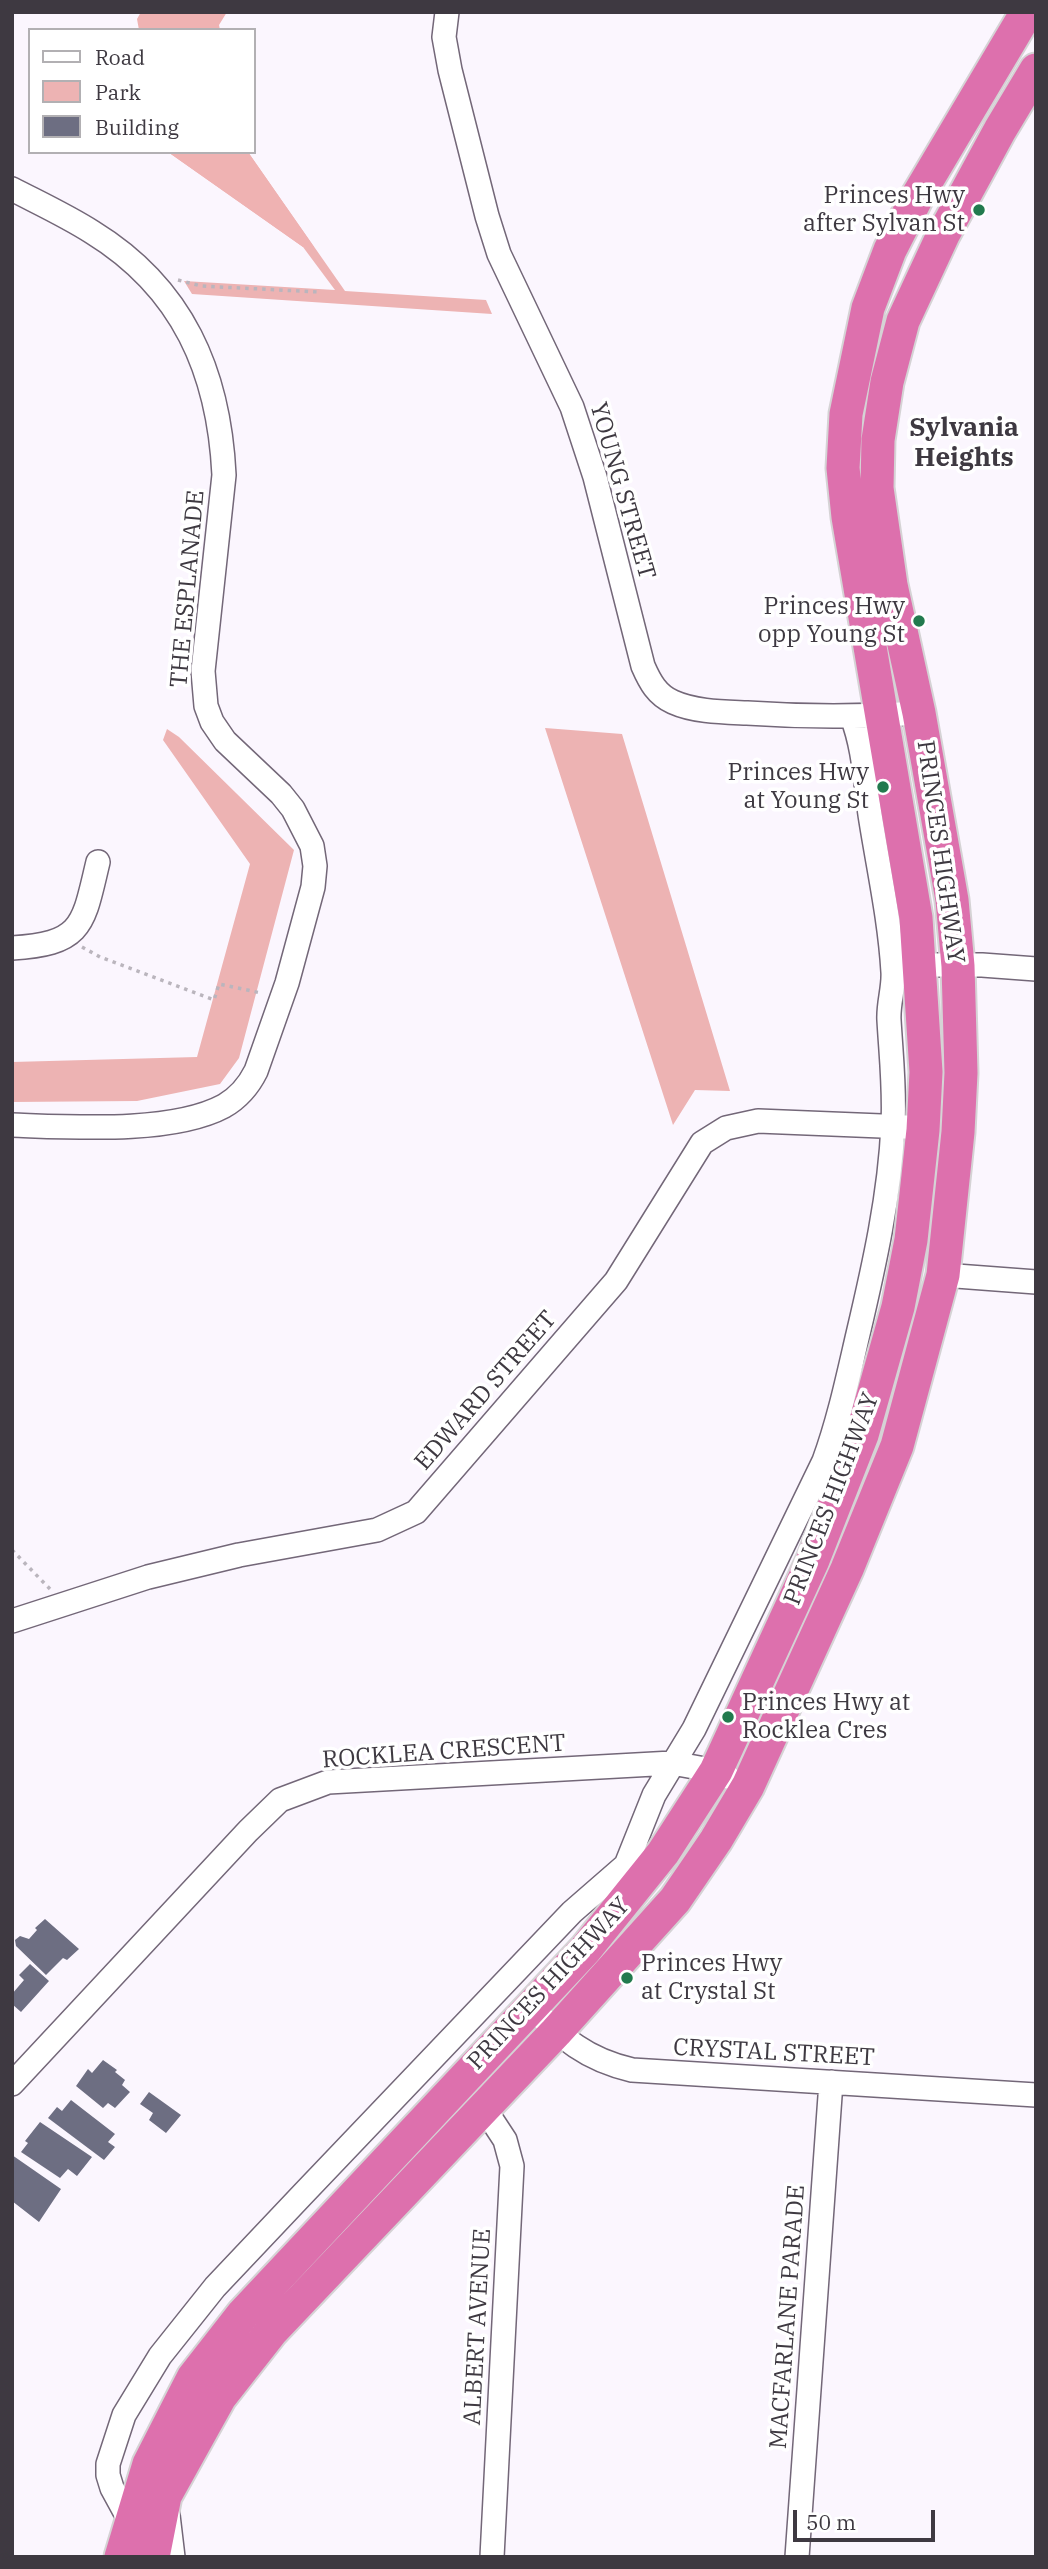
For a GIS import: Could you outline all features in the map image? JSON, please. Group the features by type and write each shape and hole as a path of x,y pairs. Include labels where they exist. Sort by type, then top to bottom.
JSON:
{"highway":[{"name":"PRINCES HIGHWAY","path":"121,2557 149,2464 193,2378 243,2314 584,1950 639,1886 684,1823 716,1771 813,1560 862,1434 898,1307 911,1240 908,1128 926,1072 920,965 909,866 867,716 843,468 846,414 868,308 890,250 917,197 1027,12"},
{"name":"PRINCES HIGHWAY","path":"153,2557 165,2496 220,2397 271,2332 556,2032 675,1900 716,1840 748,1786 847,1569 897,1446 943,1275 958,1132 961,1073 958,965 952,901 919,713 891,585 877,488 878,440 887,382 903,321 943,235 1036,70"}],"street":[{"name":"YOUNG STREET","path":"447,12 444,37 450,71 487,216 499,254 572,407 596,477 643,666 651,684 672,702 686,707 737,713 867,716 919,713"},
{"name":"THE ESPLANADE","path":"12,189 94,233 126,257 155,285 193,337 209,380 223,444 224,475 202,671 206,706 212,722 225,741 281,794 293,809 312,846 315,866 313,887 281,998 250,1083 225,1105 201,1115 136,1125 12,1125"},
{"name":"PRINCES HIGHWAY","path":"130,2521 108,2475 108,2464 124,2414 160,2356 215,2287 303,2194 572,1912 626,1866 654,1795 694,1729 824,1461 837,1426 879,1233 908,1128 889,1019 893,974 886,899 868,803 860,738 867,716"},
{"path":"12,948 73,939 85,915 98,862"},
{"path":"920,965 1036,969"},
{"name":"EDWARD STREET","path":"12,1621 161,1574 239,1555 377,1530 416,1513 616,1281 702,1143 726,1128 758,1121 908,1128"},
{"path":"943,1275 1036,1282"},
{"name":"ROCKLEA CRESCENT","path":"12,2084 280,1800 328,1782 672,1763 716,1771 748,1786"},
{"name":"CRYSTAL STREET","path":"530,2006 556,2032 586,2053 606,2064 632,2070 1036,2095"},
{"path":"445,2045 469,2071"},
{"path":"410,2082 434,2108"},
{"name":"MACFARLANE PARADE","path":"797,2557 831,2082"},
{"name":"ALBERT AVENUE","path":"484,2108 505,2140 512,2166 492,2557"},
{"path":"303,2194 328,2222"},
{"path":"165,2496 173,2557"}],"path":[{"path":"201,286 319,292"},
{"path":"73,939 100,957 214,1000 219,984 281,998"},
{"path":"12,1550 46,1583 62,1605"}],"green space":[{"path":"171,154 249,154 345,291 486,300 492,314 192,294 184,281 335,290 303,247"},
{"path":"545,728 622,734 730,1091 695,1090 673,1125"},
{"path":"167,729 179,737 294,850 239,1058 220,1084 137,1101 12,1102 12,1062 197,1057 250,864 163,740"}],"shaded area":[{"path":"141,12 227,12 220,28 139,28 137,19"},
{"path":"171,154 249,154 314,247 303,247"}],"building":[{"path":"45,1919 79,1949 67,1960 63,1958 46,1975 16,1946 15,1940 20,1936 29,1939 37,1930 35,1928"},
{"path":"30,1964 49,1981 21,2012 12,2004 12,1994 24,1980 19,1975"},
{"path":"103,2060 117,2070 115,2072 125,2080 122,2085 130,2092 115,2108 108,2103 103,2108 76,2086 88,2069 92,2073"},
{"path":"149,2092 181,2115 166,2133 149,2120 153,2113 140,2104"},
{"path":"71,2100 115,2134 108,2142 115,2147 104,2160 48,2118 57,2107 62,2111"},
{"path":"40,2122 92,2157 77,2176 68,2169 60,2178 21,2152 28,2143 25,2141"},
{"path":"12,2155 61,2189 39,2222 12,2201"}],"place":[{"name":"Princes Hwy after Sylvan St","path":"979,210"},
{"name":"Princes Hwy opp Young St","path":"919,621"},
{"name":"Princes Hwy at Young St","path":"883,787"},
{"name":"Princes Hwy at Rocklea Cres","path":"728,1717"},
{"name":"Princes Hwy at Crystal St","path":"627,1978"}],"district":[{"name":"Sylvania Heights","path":"964,443"}]}
